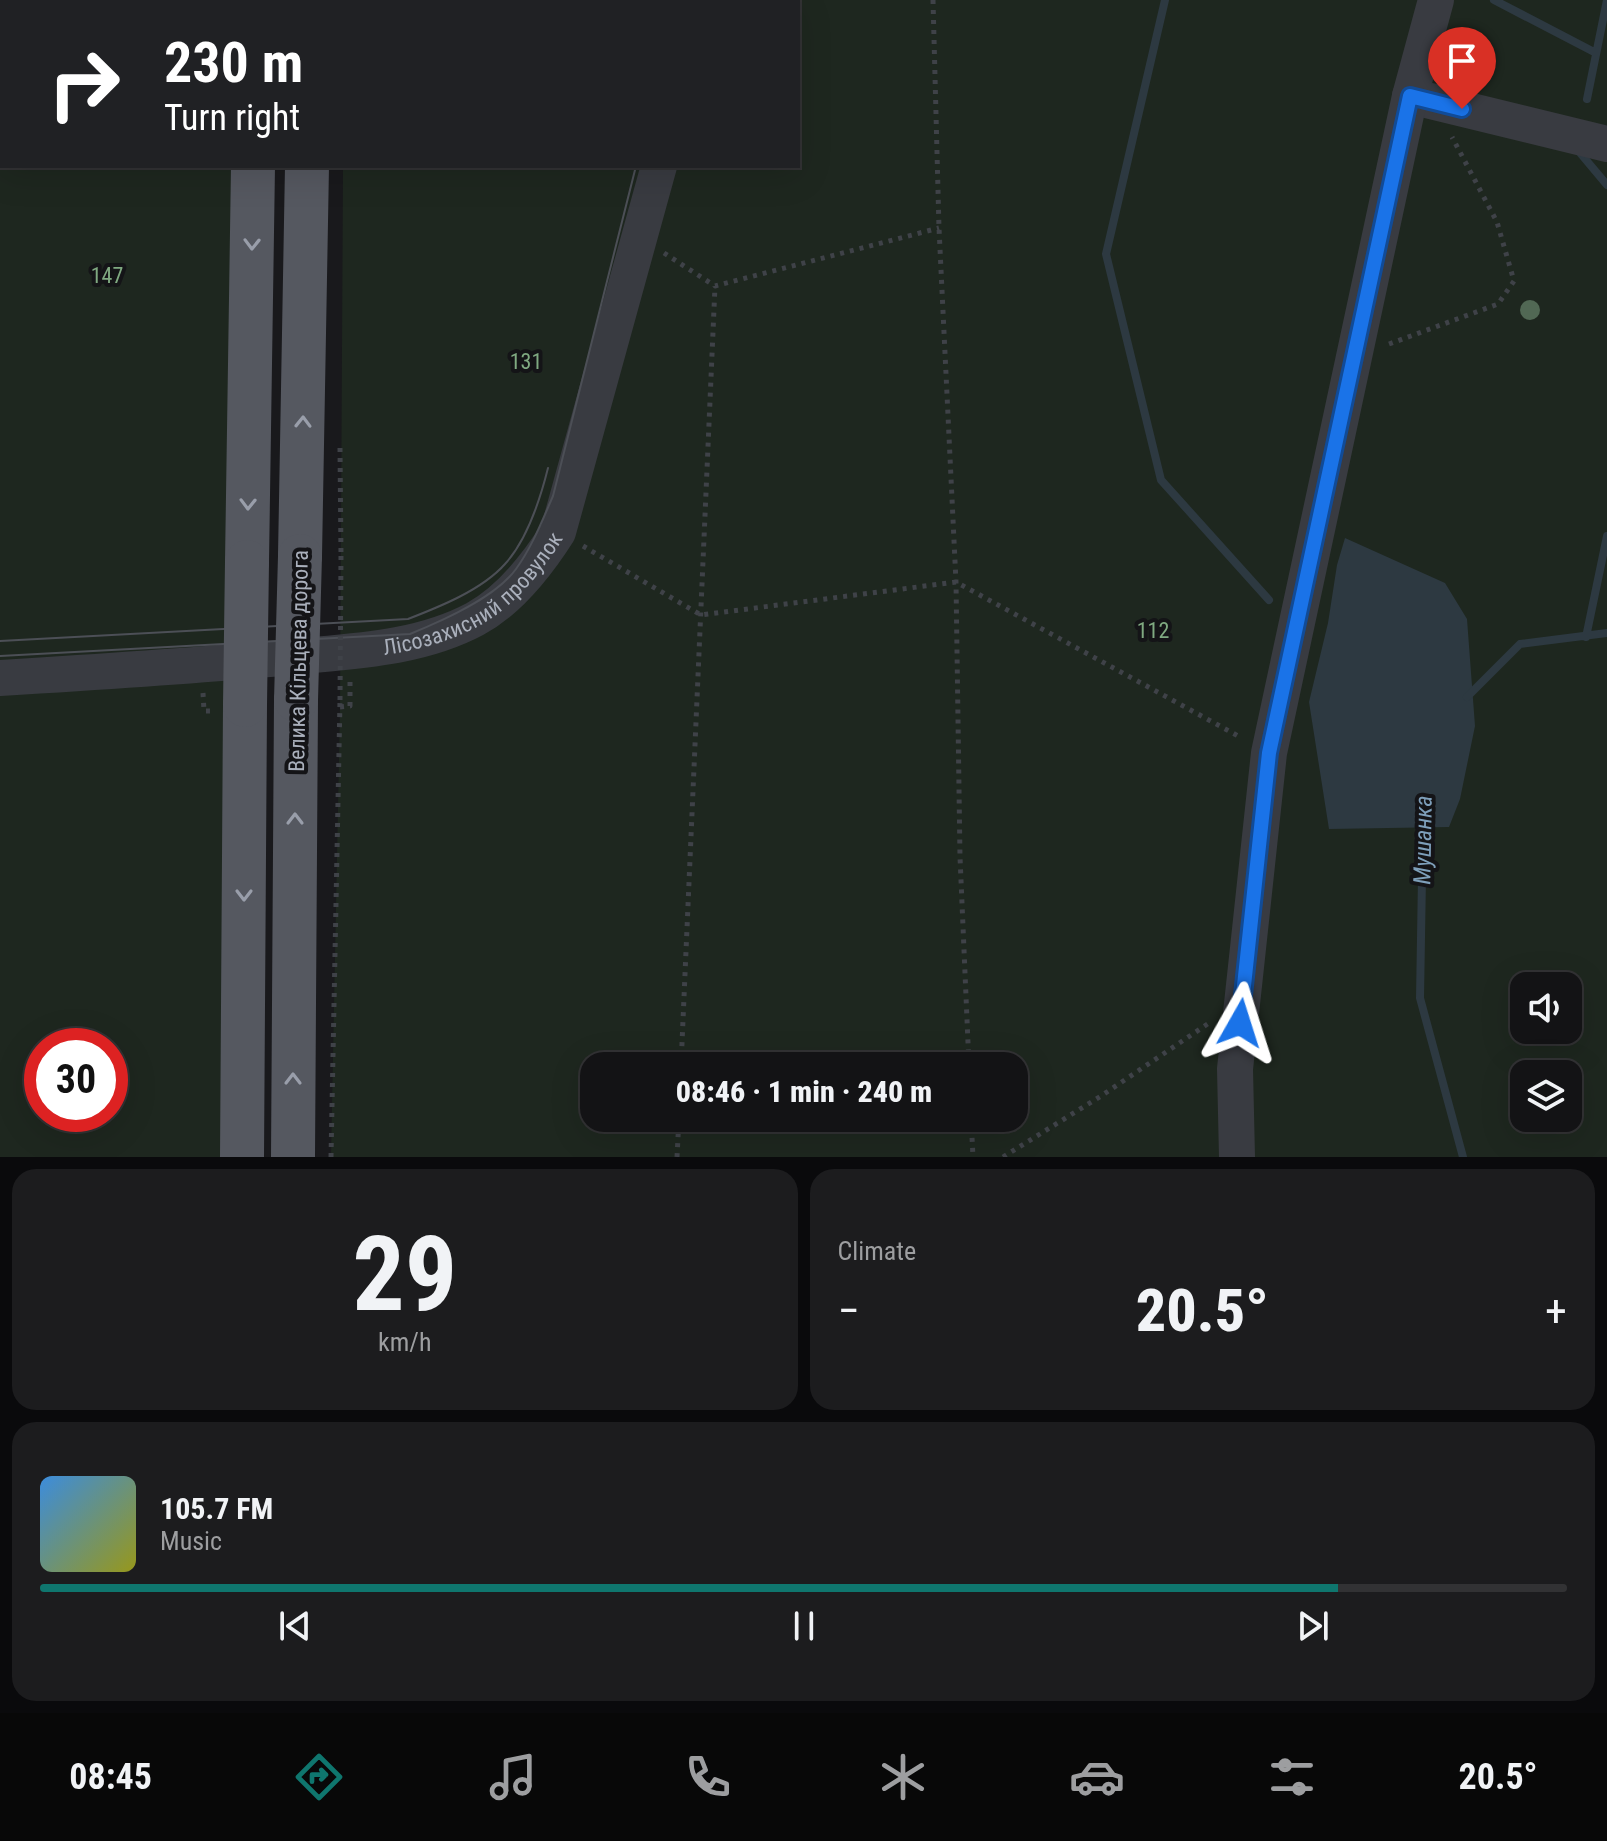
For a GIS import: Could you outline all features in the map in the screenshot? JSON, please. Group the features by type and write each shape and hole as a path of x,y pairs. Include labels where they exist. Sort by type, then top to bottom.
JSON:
{"main road":[{"path":"242,1157 228,708 247,562 253,168"},
{"name":"Велика Кільцева дорога","path":"293,1157 296,700 321,556 307,168"}],"street":[{"path":"1237,1157 1235,1069 1269,753 1355,356 1422,99 1436,0"},
{"path":"1422,99 1607,144"},
{"name":"Лісозахисний провулок","path":"0,678 225,663 418,642 476,619 508,594 539,562 558,532 658,168"}],"path":[{"path":"933,0 939,228 956,582 960,857 968,1052"},
{"path":"1355,356 1498,304 1514,281 1497,222 1422,99"},
{"path":"640,238 715,286 939,228"},
{"path":"682,1052 715,286"},
{"path":"558,532 701,615 956,582 1269,753"},
{"path":"321,556 340,704 331,1157"},
{"path":"340,704 350,706 350,677"},
{"path":"203,686 204,711 228,708"},
{"path":"1003,1157 1101,1096 1243,1000"},
{"path":"677,1157 678,1132"},
{"path":"972,1132 973,1157"}],"green space":[{"name":"112","path":"800,0 1607,0 1607,1157 331,1157 340,707 343,168 800,168"},
{"name":"147","path":"0,168 253,168 242,1157 0,1157"}],"shaded area":[{"path":"1345,538 1445,583 1467,619 1475,726 1460,799 1449,827 1329,829 1309,702"}],"waterway":[{"path":"1165,0 1106,254 1161,480 1269,600"},
{"path":"1494,0 1596,53"},
{"path":"1587,99 1607,0"},
{"path":"1581,154 1607,185"},
{"path":"1586,637 1607,536"},
{"name":"Мушанка","path":"1467,697 1520,644 1607,633"},
{"name":"Мушанка","path":"1423,817 1420,998 1463,1157"}],"tram line":[{"path":"0,656 410,634 452,615 495,590 522,561 553,496 635,168"},
{"path":"0,641 408,619 472,590 505,564 526,532 548,468"}],"route":[{"path":"1240,1023 1269,753 1410,96 1462,109"}],"park label":[{"name":"131","path":"526,361"}]}
